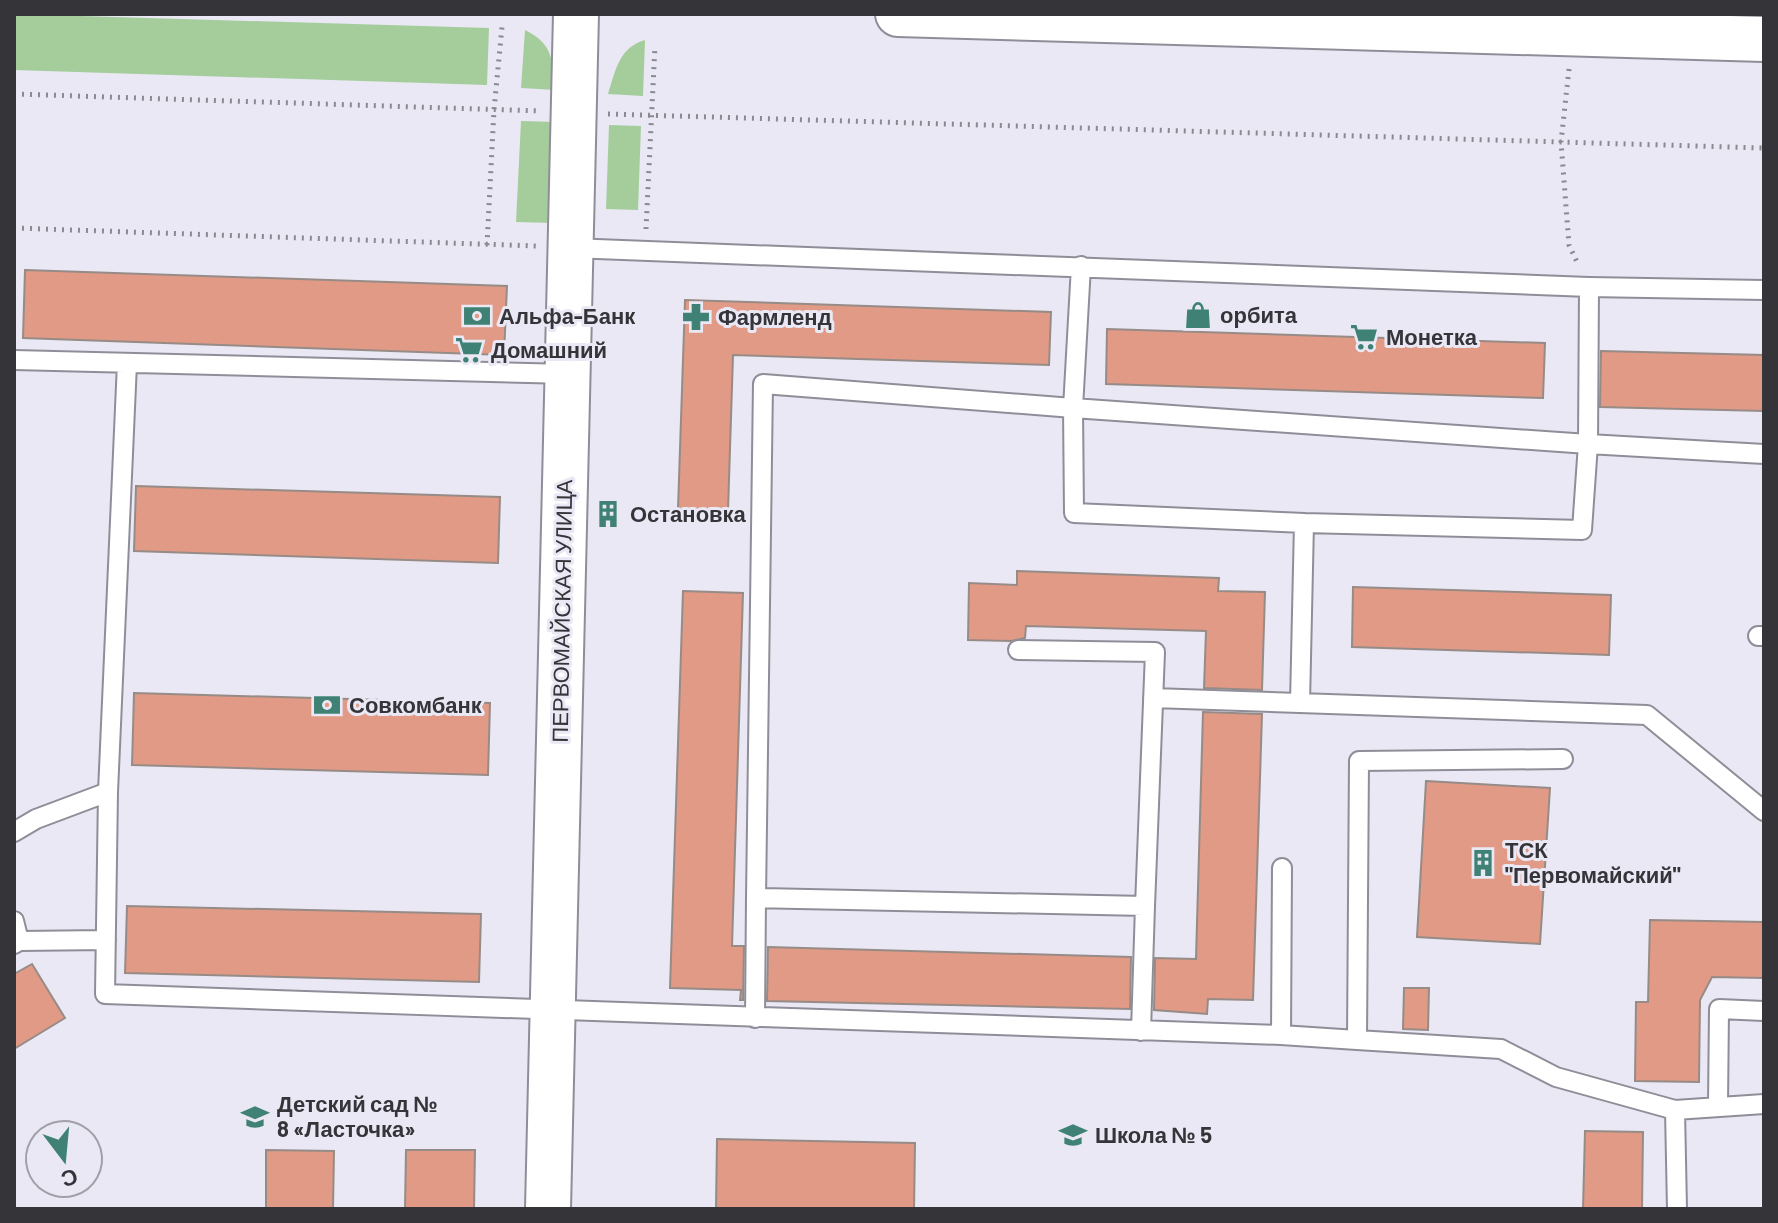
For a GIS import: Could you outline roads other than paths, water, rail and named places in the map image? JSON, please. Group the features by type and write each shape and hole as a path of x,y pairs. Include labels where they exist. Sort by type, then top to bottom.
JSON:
{"street":[{"name":"ПЕРВОМАЙСКАЯ УЛИЦА","path":"548,1209 576,14"},
{"path":"898,14 1550,27 1764,39"}],"lane":[{"path":"571,248 1589,287 1764,290"},
{"path":"1081,266 1073,408 1074,513 1304,523 1582,530 1588,444 1589,287"},
{"path":"14,360 568,374"},
{"path":"127,363 108,792 105,994 1281,1035 1501,1049 1556,1077 1675,1110 1764,1104"},
{"path":"755,1018 763,384 1764,454"},
{"path":"1300,703 1304,523"},
{"path":"1018,650 1155,652 1141,1031"},
{"path":"1153,698 1647,715 1764,811"},
{"path":"1357,1040 1359,761 1563,759"},
{"path":"14,832 36,819 108,792"},
{"path":"1281,1035 1282,868"},
{"path":"756,898 1145,906"},
{"path":"14,921 16,942 106,940"},
{"path":"1718,1106 1719,1009 1764,1011"},
{"path":"1675,1110 1677,1209"}],"place":[{"name":"орбита","path":"1198,315"},
{"name":"Альфа-Банк","path":"477,316"},
{"name":"Фармленд","path":"696,317"},
{"name":"Монетка","path":"1364,337"},
{"name":"Домашний","path":"469,350"},
{"name":"Остановка","path":"608,514"},
{"name":"Совкомбанк","path":"327,705"},
{"name":"ТСК \"Первомайский\"","path":"1483,863"},
{"name":"Детский сад № 8 «Ласточка»","path":"255,1117"},
{"name":"Школа № 5","path":"1073,1135"}]}
